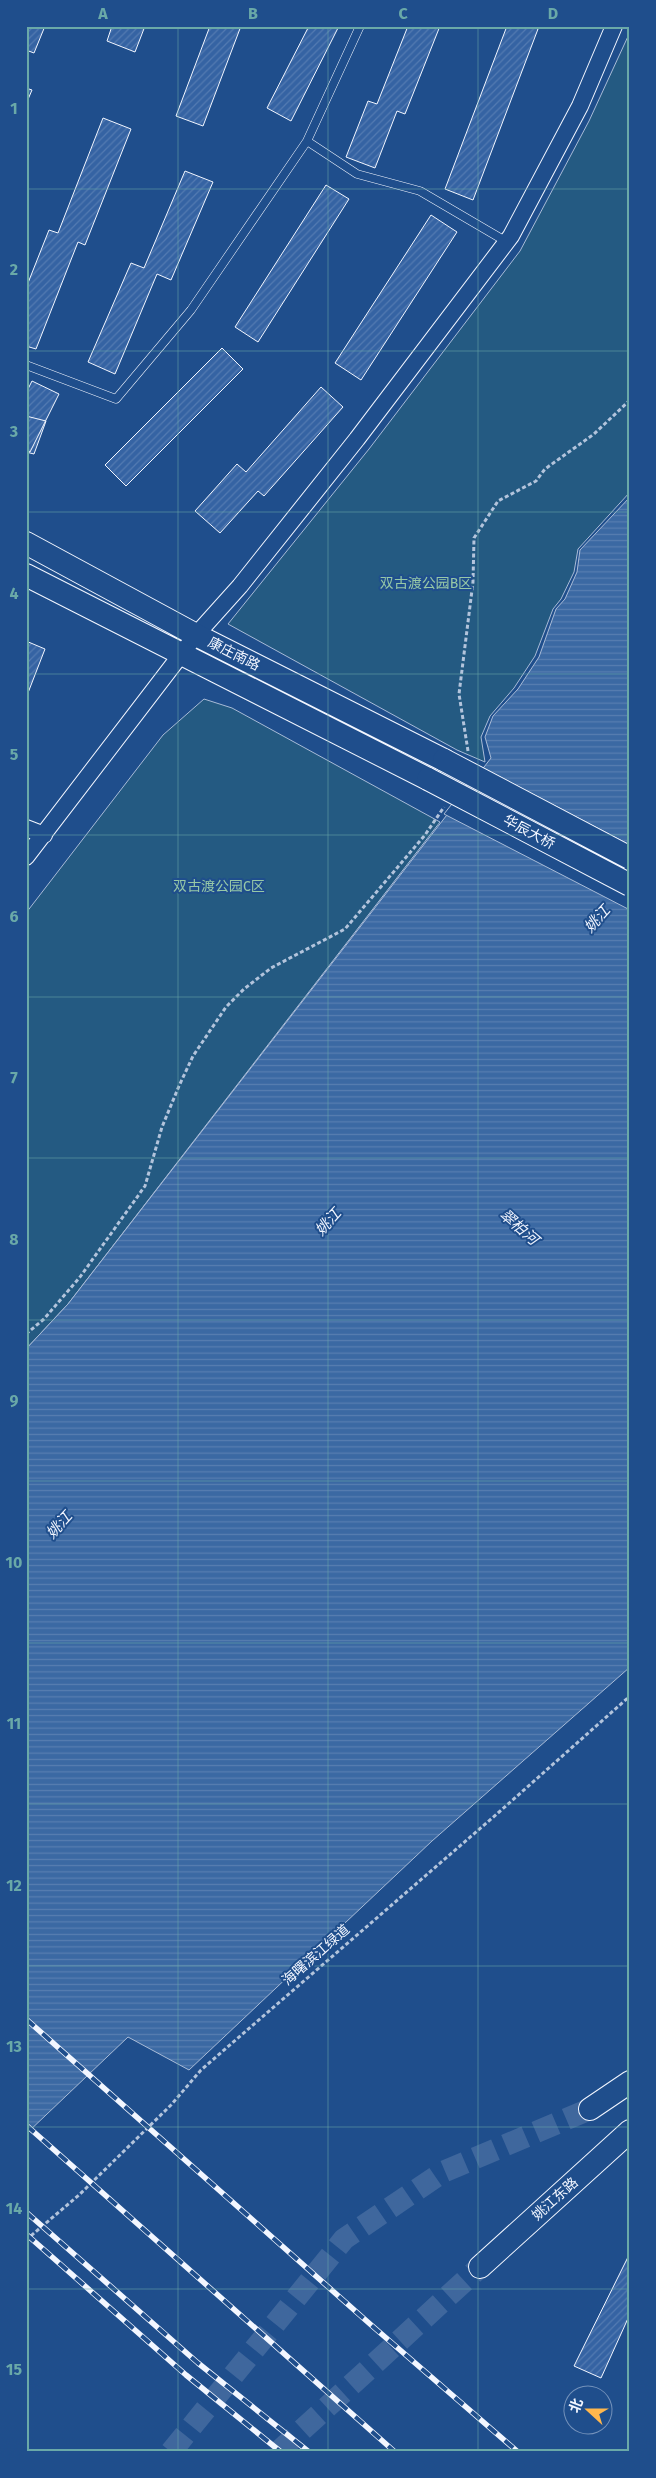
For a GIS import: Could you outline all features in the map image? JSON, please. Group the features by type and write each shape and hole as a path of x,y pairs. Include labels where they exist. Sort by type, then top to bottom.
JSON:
{"main road":[{"name":"康庄南路","path":"26,543 196,635 444,760"},
{"name":"康庄南路","path":"26,575 428,779"},
{"name":"华辰大桥","path":"444,760 630,858"},
{"name":"华辰大桥","path":"428,779 630,884"},
{"path":"590,2109 628,2085"},
{"name":"姚江东路","path":"480,2267 630,2130"}],"street":[{"path":"26,857 196,635 240,586 345,454 507,242 580,106 614,26"},
{"path":"26,828 44,835"}],"lane":[{"path":"26,365 116,399 191,310 307,141 360,26"},
{"path":"307,141 357,174 420,191 507,242"}],"path":[{"path":"468,752 459,694 473,582 474,538 498,501 536,481 545,468 594,434 630,400"},
{"path":"26,1334 44,1319 80,1278 145,1186 162,1127 179,1086 193,1056 226,1007 244,988 271,968 345,930 425,835 447,801"},
{"name":"海曙滨江绿道","path":"26,2240 100,2174 171,2105 201,2070 630,1696"}],"green space":[{"name":"双古渡公园B区","path":"630,32 630,492 578,549 574,572 561,599 553,609 535,656 514,688 490,716 481,737 485,762 457,750 228,624 369,449 520,251 589,121"},
{"name":"双古渡公园C区","path":"204,699 232,708 440,822 68,1304 26,1349 26,913 163,735"}],"water":[{"path":"630,497 630,1667 432,1841 189,2070 128,2037 26,2134 26,1349 68,1304 491,758 485,737 493,716 518,689 539,657 556,609 565,599 577,572 580,550"}],"pier":[{"path":"481,767 630,845 630,910 444,814"}],"building":[{"path":"26,26 45,26 34,53 26,50"},
{"path":"112,26 145,26 135,52 107,41"},
{"path":"210,26 241,26 203,126 176,116"},
{"path":"309,26 339,26 291,121 267,108"},
{"path":"408,26 440,26 405,114 397,111 375,168 346,157 368,101 377,104"},
{"path":"507,26 529,26 538,29 473,200 445,189"},
{"path":"26,88 32,90 26,104"},
{"path":"103,118 131,129 85,245 78,242 36,349 26,346 26,288 49,230 58,233"},
{"path":"185,171 213,182 171,280 157,274 115,374 88,362 131,263 144,268"},
{"path":"326,185 349,199 258,342 235,327"},
{"path":"431,215 457,232 361,380 335,363"},
{"path":"222,348 243,369 126,486 105,465"},
{"path":"32,381 59,394 30,452 26,450 26,393"},
{"path":"321,387 343,407 264,496 258,491 220,533 195,511 237,464 246,472"},
{"path":"26,416 46,421 34,454 26,452"},
{"path":"26,641 45,649 26,698"},
{"path":"630,2253 630,2314 601,2378 574,2366"}],"tunnel":[{"path":"171,2452 344,2239 443,2172 590,2109"},
{"path":"278,2452 480,2267"}],"railway":[{"path":"26,2019 370,2324 518,2452"},
{"path":"26,2125 395,2452"},
{"path":"26,2212 198,2363 309,2452"},
{"path":"26,2234 186,2375 281,2452"}],"water label":[{"name":"姚江","path":"597,919"},
{"name":"姚江","path":"328,1222"},
{"name":"翠柏河","path":"519,1227"},
{"name":"姚江","path":"59,1525"}]}
